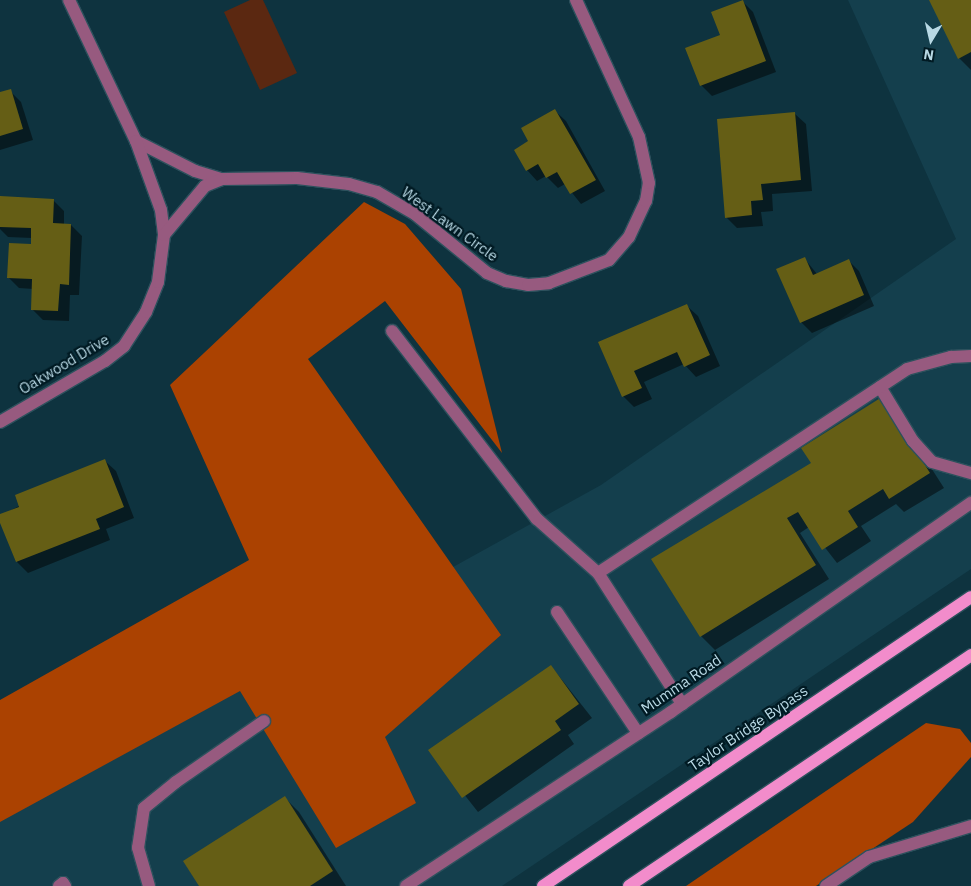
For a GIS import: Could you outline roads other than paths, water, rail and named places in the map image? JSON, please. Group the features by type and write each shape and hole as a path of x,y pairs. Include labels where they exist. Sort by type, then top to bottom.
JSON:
{"main road":[{"name":"Taylor Bridge Bypass","path":"543,886 971,597"},
{"path":"629,886 971,655"}],"street":[{"name":"Oakwood Drive","path":"0,422 105,361 124,346 146,312 158,282 164,235 161,210 136,141 69,0"},
{"name":"West Lawn Circle","path":"222,178 297,178 349,184 377,192 415,214 487,273 506,281 549,284 609,260 628,237 646,201 649,183 646,158 640,137 576,0"},
{"path":"136,141 195,170 222,178"},
{"path":"164,235 205,186 222,178"},
{"path":"392,331 537,519 598,573 682,704"},
{"path":"598,573 907,369 951,357 971,356"},
{"path":"880,387 914,441 932,462 971,473"},
{"name":"Mumma Road","path":"406,886 682,704 971,502"},
{"path":"557,612 638,733"},
{"path":"149,886 138,848 144,808 176,782 264,722"},
{"path":"826,886 869,857 971,826"},
{"path":"59,886 63,883 65,886"}]}
